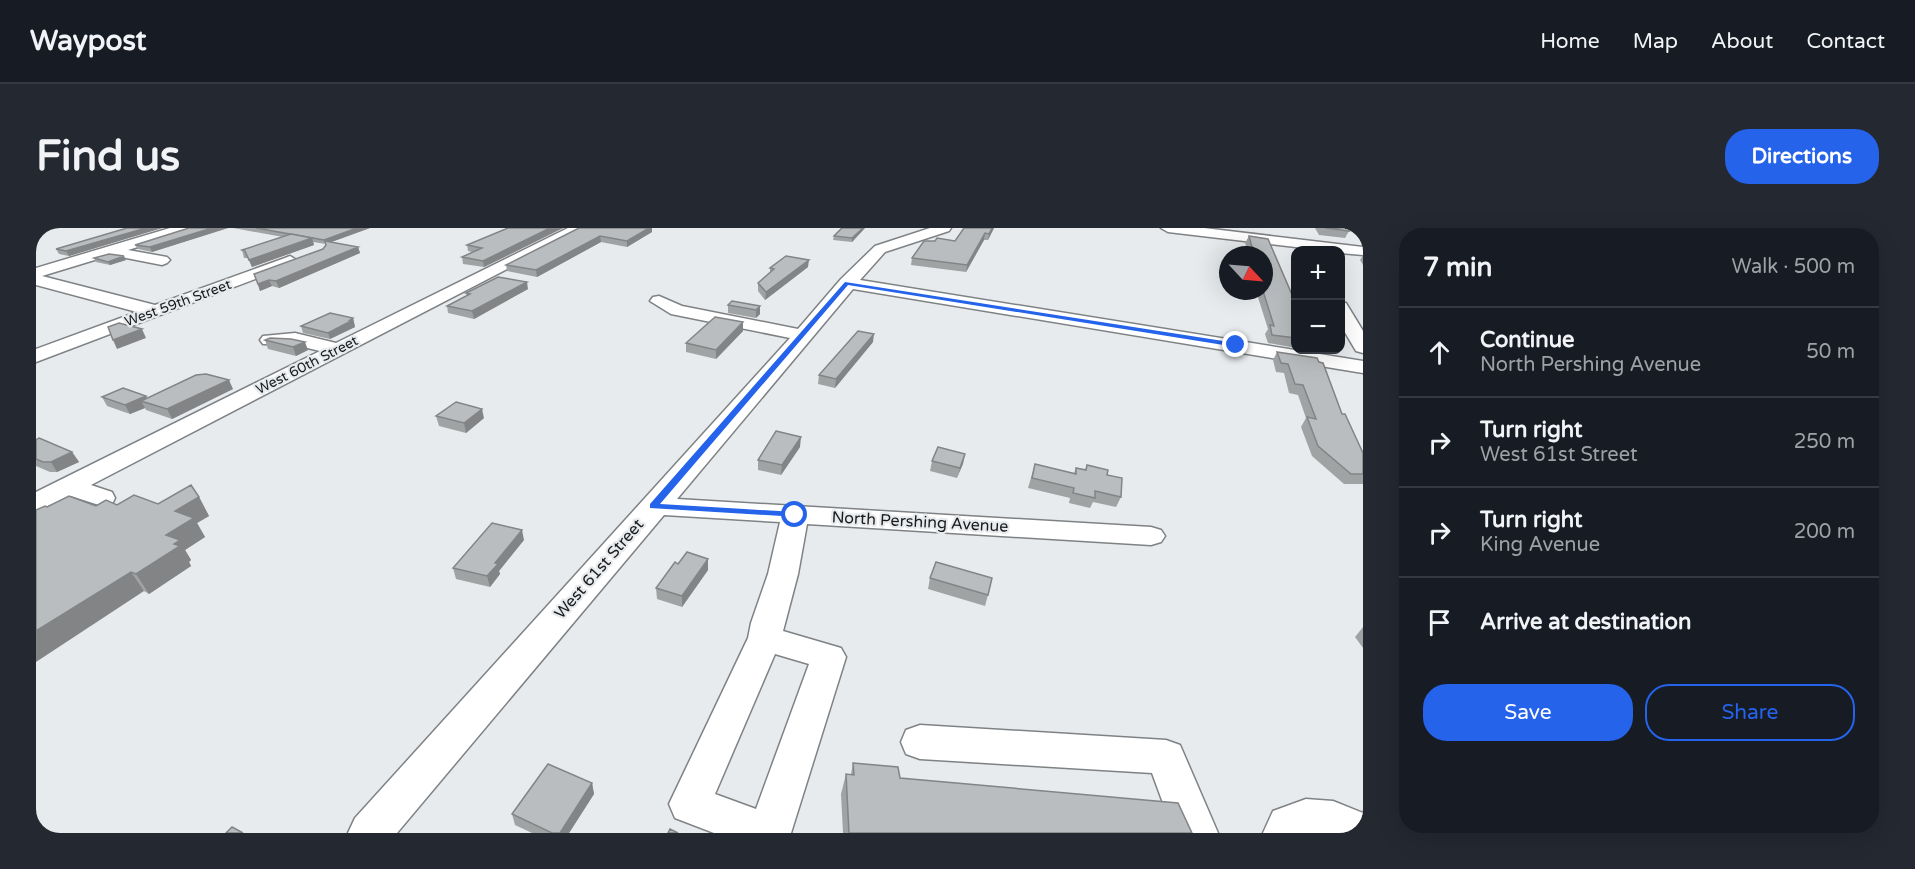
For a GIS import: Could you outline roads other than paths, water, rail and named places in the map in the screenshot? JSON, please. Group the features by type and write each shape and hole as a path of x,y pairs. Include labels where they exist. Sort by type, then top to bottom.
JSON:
{"street":[{"path":"36,273 185,228"},
{"name":"West 60th Street","path":"36,503 579,228"},
{"name":"West 61st Street","path":"370,833 885,239 944,228"},
{"path":"1168,228 1301,246"},
{"path":"1345,250 1363,251"},
{"path":"106,252 162,260"},
{"name":"West 59th Street","path":"36,356 308,254"},
{"path":"36,280 155,311"},
{"path":"847,283 1363,367"},
{"path":"658,301 677,310 802,335"},
{"path":"1345,314 1363,347"},
{"path":"270,340 295,339 338,350"},
{"path":"69,486 102,498"},
{"name":"North Pershing Avenue","path":"653,506 1151,536"},
{"path":"765,638 829,657 768,833 690,804 765,638 767,623 785,564 795,515"},
{"path":"920,742 1166,757 1196,833"},
{"path":"1286,833 1288,825 1311,817 1328,820 1359,833"}]}
